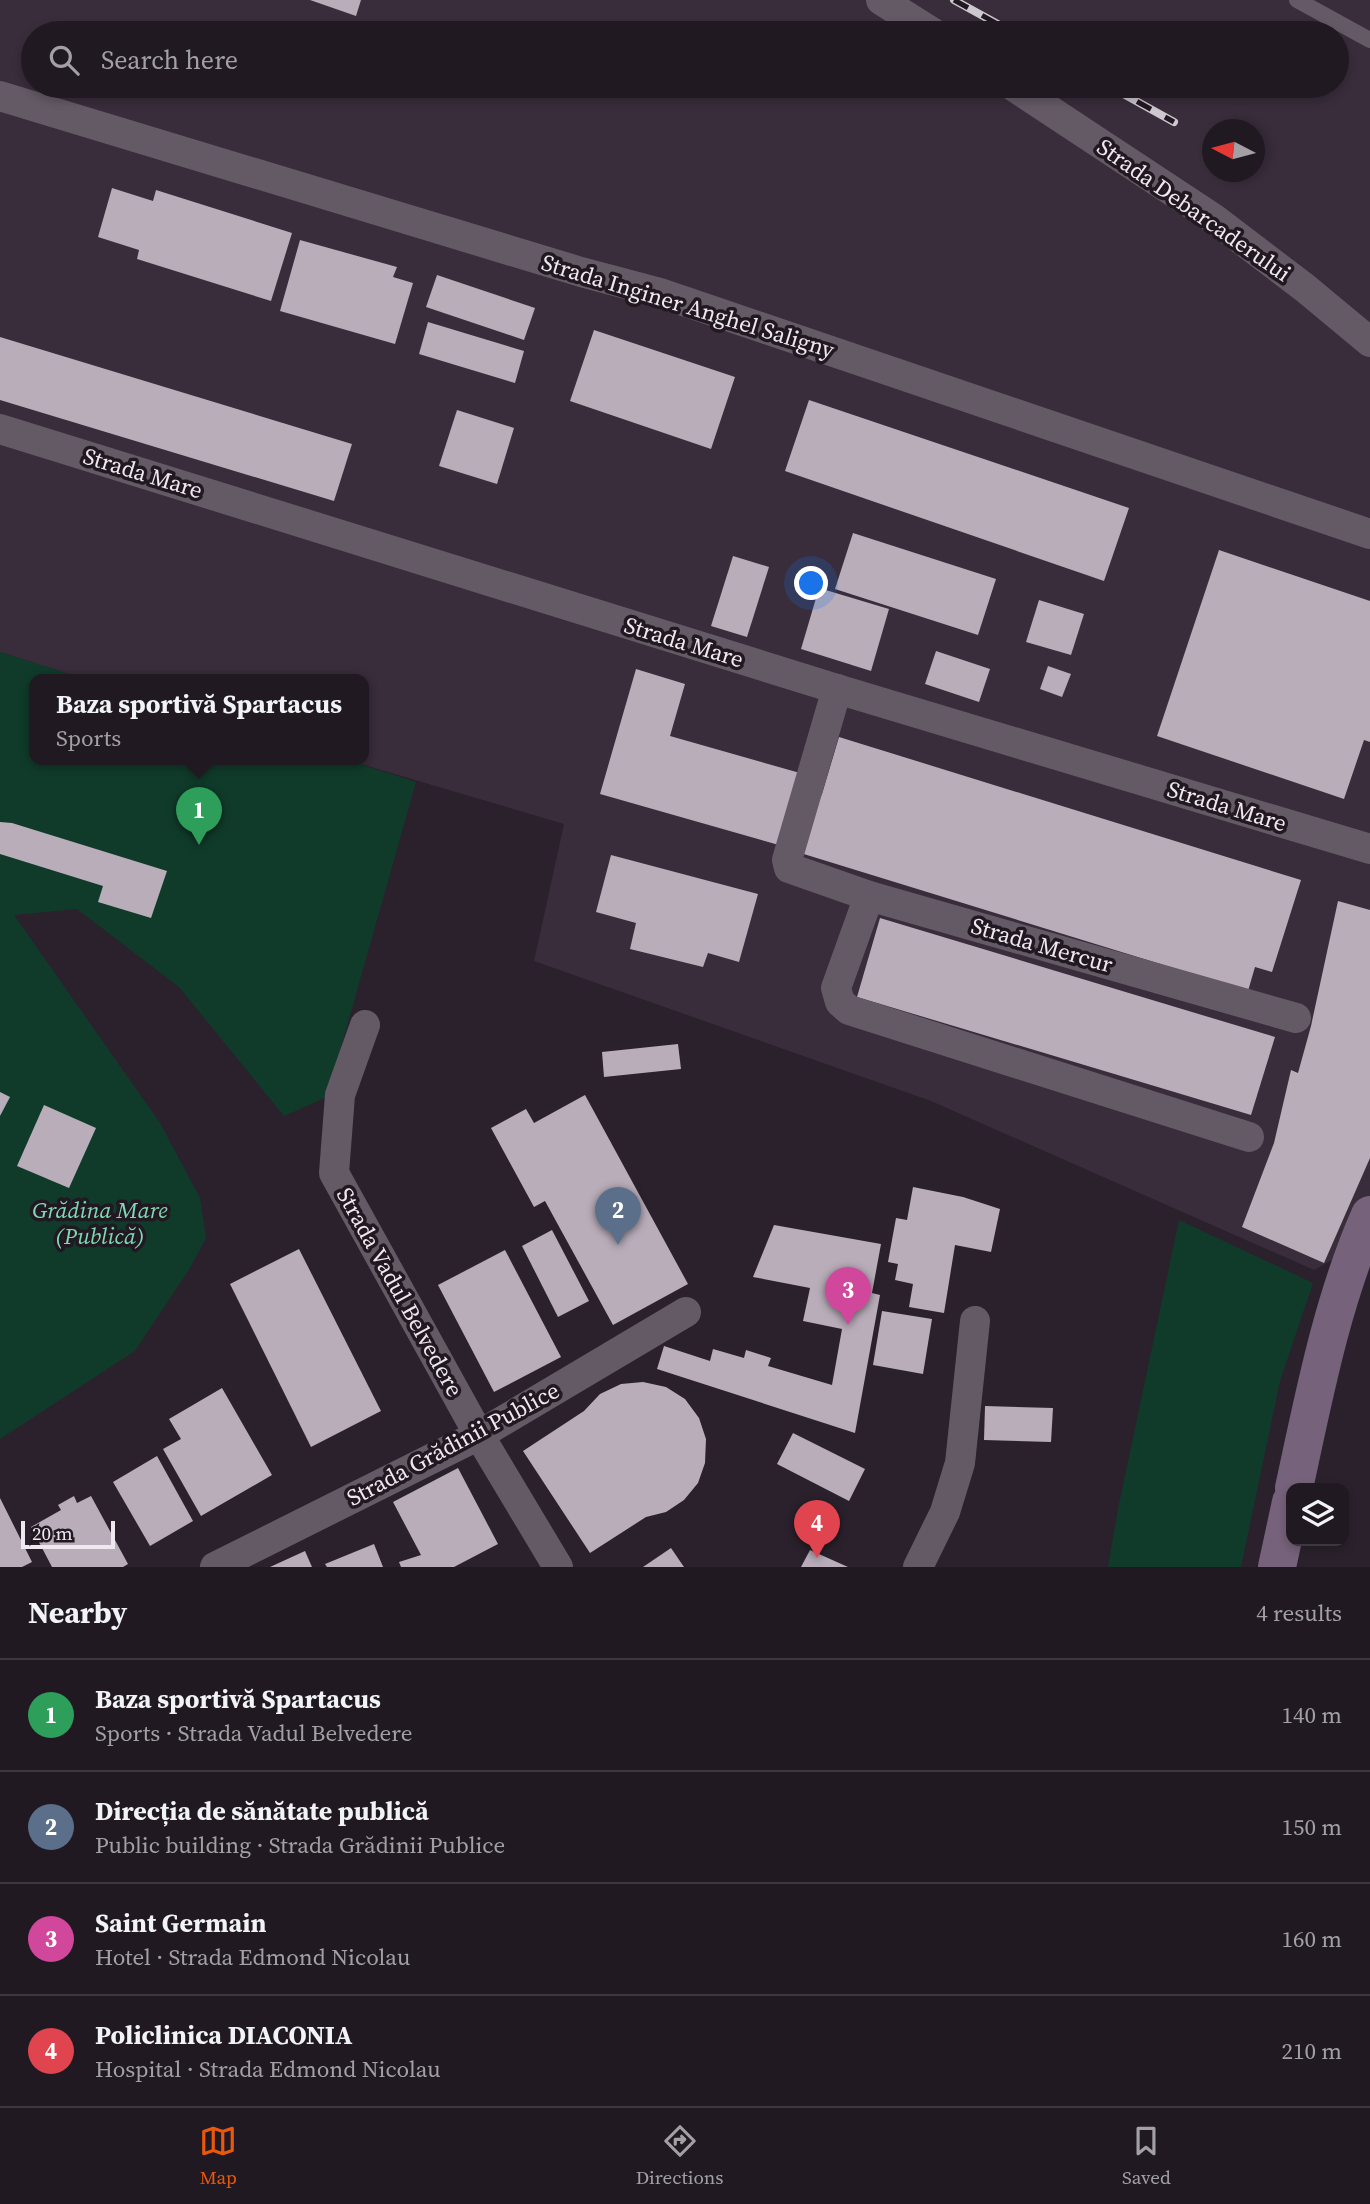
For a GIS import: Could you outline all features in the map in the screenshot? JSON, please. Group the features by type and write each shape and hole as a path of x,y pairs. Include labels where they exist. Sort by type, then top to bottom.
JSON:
{"street":[{"path":"881,0 914,21"},
{"name":"Strada Inginer Anghel Saligny","path":"0,96 582,272 660,293 1370,534"},
{"name":"Strada Debarcaderului","path":"1031,98 1213,218 1306,288 1370,342"},
{"name":"Strada Mare","path":"0,429 837,689 1370,849"},
{"name":"Strada Mercur","path":"837,689 787,860 789,869 869,895 1296,1018"},
{"path":"869,895 836,988 839,1002 849,1010 1249,1137"},
{"name":"Strada Vadul Belvedere","path":"365,1025 340,1095 334,1172 479,1435 558,1567"},
{"path":"1295,1483 1330,1332 1353,1254 1370,1214"},
{"name":"Strada Grădinii Publice","path":"215,1567 479,1435 686,1312"},
{"path":"918,1567 945,1513 960,1463 975,1321"},
{"path":"1278,1567 1286,1527"}],"lane":[{"path":"1297,0 1335,21"},
{"path":"1349,28 1370,40"}],"shaded area":[{"path":"0,0 1370,0 1370,1239 1314,1270 931,1101 534,961 564,824 364,765 369,765 369,674 69,674 0,652"}],"green space":[{"name":"Grădina Mare (Publică)","path":"0,652 69,674 29,674 29,765 363,765 416,782 327,1097 284,1116 179,987 77,909 14,915 160,1123 200,1198 206,1238 190,1268 135,1351 0,1439"},
{"path":"1179,1220 1313,1283 1280,1381 1241,1567 1108,1567 1118,1509"}],"building":[{"path":"310,0 361,0 356,16"},
{"path":"112,188 153,201 156,190 292,233 271,301 137,259 139,250 98,237"},
{"path":"300,240 397,267 393,277 413,283 395,344 280,311"},
{"path":"437,275 535,308 524,340 426,307"},
{"path":"428,322 524,351 515,383 419,354"},
{"path":"594,330 735,377 711,449 570,401"},
{"path":"0,337 352,444 334,501 0,400"},
{"path":"809,400 1129,508 1104,581 785,471"},
{"path":"457,410 514,428 497,484 439,466"},
{"path":"853,533 996,579 978,635 835,589"},
{"path":"1219,550 1370,601 1370,742 1364,740 1344,799 1157,736"},
{"path":"733,556 769,567 747,637 711,626"},
{"path":"819,588 889,609 871,671 801,649"},
{"path":"1039,600 1084,614 1071,655 1026,642"},
{"path":"936,651 990,669 979,702 925,684"},
{"path":"1048,666 1071,674 1062,697 1040,689"},
{"path":"636,669 685,684 670,736 807,775 786,847 600,794"},
{"path":"839,737 1301,880 1272,972 1255,967 1248,991 794,851 822,794"},
{"path":"0,822 12,823 167,871 151,918 98,902 103,886 0,854"},
{"path":"611,855 758,894 739,962 708,953 703,967 630,949 636,923 596,912"},
{"path":"1338,901 1370,910 1370,1158 1324,1263 1242,1227 1274,1143 1291,1070 1298,1073"},
{"path":"880,918 1275,1037 1251,1115 857,997"},
{"path":"678,1044 681,1069 604,1077 602,1052"},
{"path":"0,1092 10,1097 0,1116"},
{"path":"585,1095 688,1284 613,1325 545,1201 534,1207 491,1128 526,1109 534,1123"},
{"path":"44,1105 96,1128 69,1188 17,1166"},
{"path":"913,1187 963,1197 1000,1209 991,1252 955,1245 944,1313 909,1307 913,1284 895,1280 898,1264 888,1262 896,1218 907,1220"},
{"path":"774,1225 881,1244 872,1293 880,1295 855,1433 657,1369 664,1346 710,1361 713,1349 744,1358 746,1350 771,1358 768,1366 832,1385 842,1329 803,1321 810,1288 753,1277"},
{"path":"552,1230 589,1301 558,1317 522,1246"},
{"path":"299,1249 381,1411 311,1447 230,1284"},
{"path":"505,1250 561,1357 494,1392 438,1285"},
{"path":"882,1311 932,1319 923,1374 873,1365"},
{"path":"643,1382 666,1387 685,1399 699,1418 706,1439 705,1463 698,1483 684,1500 666,1512 646,1517 590,1553 523,1451 584,1411 600,1394 621,1384"},
{"path":"222,1388 272,1475 201,1516 163,1449 181,1439 169,1419"},
{"path":"985,1406 1053,1408 1051,1442 984,1440"},
{"path":"793,1433 865,1469 849,1501 777,1464"},
{"path":"157,1456 193,1521 150,1546 113,1482"},
{"path":"458,1468 498,1544 454,1567 401,1567 399,1562 421,1555 393,1502"},
{"path":"74,1496 77,1503 91,1496 128,1564 123,1567 52,1567 31,1527 61,1510 58,1505"},
{"path":"0,1498 32,1562 22,1567 0,1567"},
{"path":"374,1544 383,1567 327,1567 325,1564"},
{"path":"671,1548 684,1567 643,1567"},
{"path":"810,1550 848,1567 801,1567"},
{"path":"305,1551 312,1567 270,1567"}],"railway":[{"path":"954,0 992,21"},
{"path":"1131,98 1174,122"}],"place":[{"name":"Baza sportivă Spartacus","path":"199,845"},
{"name":"Direcția de sănătate publică","path":"618,1245"},
{"name":"Saint Germain","path":"848,1325"},
{"name":"Policlinica DIACONIA","path":"817,1558"}]}
